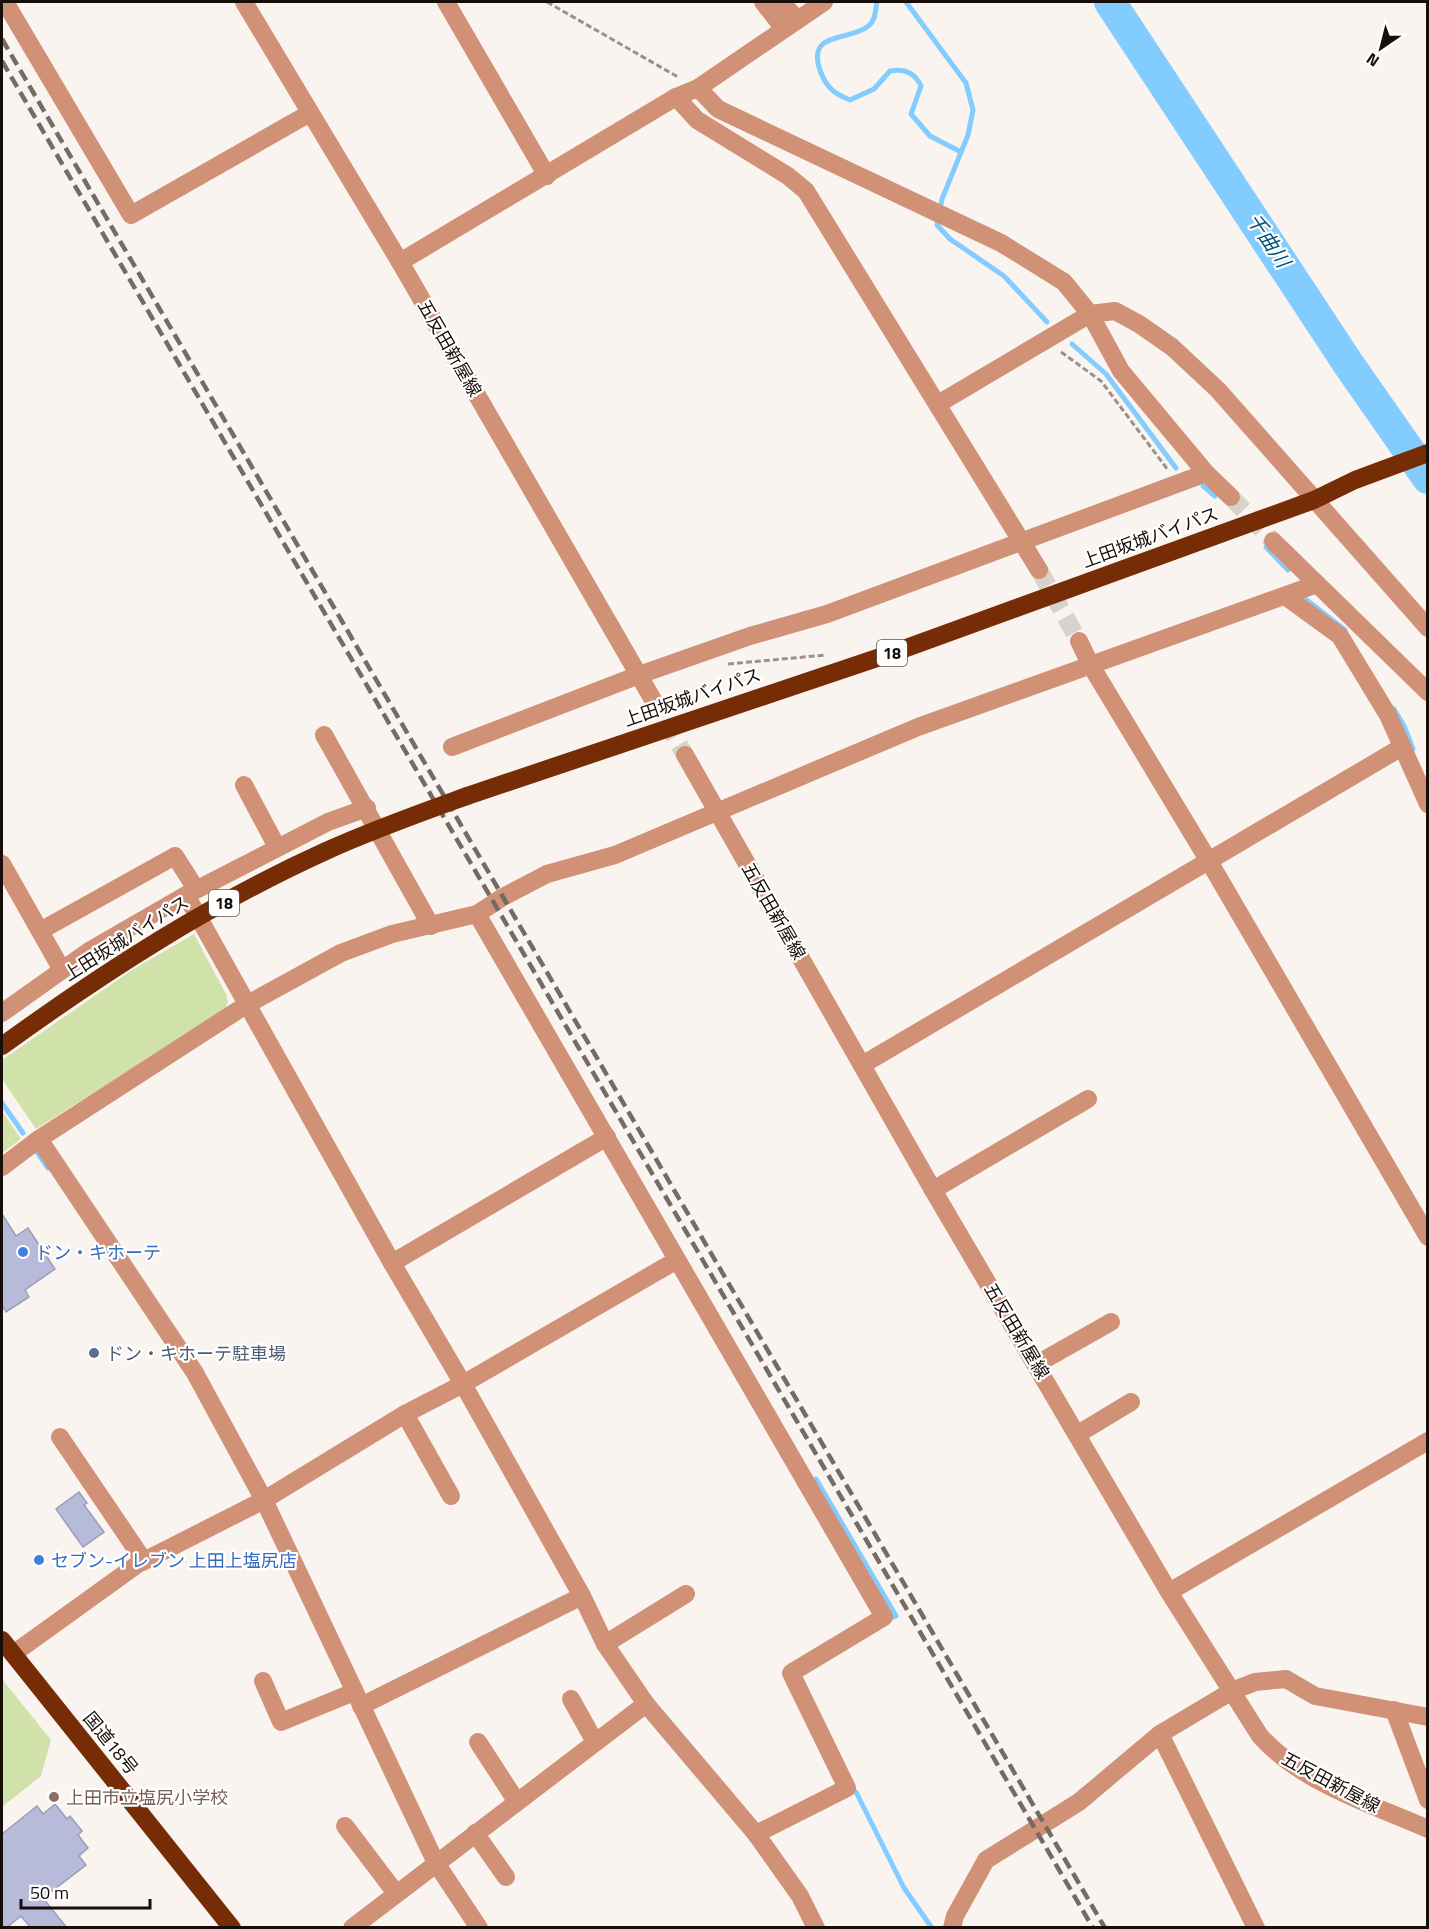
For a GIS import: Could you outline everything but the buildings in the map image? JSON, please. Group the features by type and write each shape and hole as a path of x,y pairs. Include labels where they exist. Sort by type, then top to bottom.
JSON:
{"highway":[{"name":"上田坂城バイパス","path":"2,1046 126,960 235,897 326,851 467,796 898,651 1314,500 1355,480 1428,453"},
{"name":"国道18号","path":"7,1647 232,1928"}],"street":[{"path":"5,2 131,215 310,112"},
{"name":"五反田新屋線","path":"244,2 400,262 652,698"},
{"path":"446,2 547,176"},
{"path":"763,2 791,25"},
{"path":"781,2 791,25"},
{"path":"400,262 676,97 698,88 824,2"},
{"path":"698,88 718,109 1001,243 1064,282 1090,314 1121,371 1206,473 1231,497"},
{"path":"676,97 698,120 788,176 806,191 1039,570"},
{"path":"938,404 1090,314 1115,312 1139,324 1172,347 1218,390 1428,628"},
{"path":"453,747 639,675 750,636 827,614 1206,473"},
{"path":"1273,541 1428,692"},
{"path":"2,1167 39,1139 246,1005 341,953 392,934 477,914 503,897 547,874 615,855 918,727 1317,584"},
{"path":"1285,596 1340,636 1388,714 1428,804"},
{"path":"1079,641 1090,664 1210,862 1428,1237"},
{"path":"324,735 367,808 431,926"},
{"path":"862,1065 1402,747"},
{"name":"五反田新屋線","path":"686,755 933,1190 1169,1592 1260,1736 1290,1763 1335,1787 1428,1829"},
{"path":"244,785 277,847"},
{"path":"2,1013 89,951 191,892 328,822 367,808"},
{"path":"40,931 175,856 246,1005 463,1384 582,1596 605,1644 646,1704 756,1834 800,1896 816,1928"},
{"path":"2,864 62,970"},
{"path":"477,914 884,1617 791,1673 847,1788 756,1834"},
{"path":"933,1190 1088,1099"},
{"path":"392,1263 607,1137"},
{"path":"39,1139 195,1373 264,1500 436,1863 479,1928"},
{"path":"7,1647 144,1561 264,1500 405,1414 463,1384 677,1260"},
{"path":"1037,1364 1111,1322"},
{"path":"1078,1434 1131,1402"},
{"path":"405,1414 450,1496"},
{"path":"60,1437 144,1561"},
{"path":"1169,1592 1428,1441"},
{"path":"605,1644 686,1594"},
{"path":"263,1681 281,1722 357,1699 582,1596"},
{"path":"952,1928 955,1916 986,1860 1079,1802 1160,1734 1232,1691 1255,1682 1286,1679 1315,1696 1428,1717"},
{"path":"571,1699 595,1742"},
{"path":"352,1928 396,1892 646,1704"},
{"path":"1394,1710 1428,1800"},
{"path":"1160,1734 1256,1928"},
{"path":"478,1742 517,1802"},
{"path":"345,1826 396,1892"},
{"path":"475,1833 506,1876"}],"path":[{"path":"546,2 698,88"},
{"path":"1046,340 1101,381 1178,484"},
{"path":"724,664 826,655"}],"green space":[{"path":"194,934 226,994 228,1002 225,1010 36,1129 2,1079 2,1060 132,970"},
{"path":"2,1111 21,1139 2,1153"},
{"path":"2,1679 51,1740 41,1776 2,1807"}],"waterway":[{"path":"877,2 874,19 870,25 858,32 830,40 818,50 823,78 832,90 850,100 874,89 890,71 909,72 921,86 911,114 930,136 961,152"},
{"path":"906,2 966,83 973,110 968,135 942,199 937,225 950,239 1004,276 1047,322"},
{"name":"千曲川","path":"1110,2 1349,365 1428,478"},
{"path":"1072,344 1106,374 1176,468"},
{"path":"1203,486 1215,496"},
{"path":"1266,547 1288,570"},
{"path":"1304,598 1345,630"},
{"path":"1394,709 1413,749"},
{"path":"2,1103 23,1133"},
{"path":"37,1152 48,1168"},
{"path":"816,1479 896,1616 894,1617"},
{"path":"856,1792 904,1888 932,1928"}],"tunnel":[{"path":"1231,497 1273,541"},
{"path":"1039,570 1079,641"},
{"path":"652,698 685,755"}],"railway":[{"path":"2,39 1105,1928"},
{"path":"2,61 1093,1928"}],"place":[{"name":"ドン・キホーテ","path":"23,1252"},
{"name":"ドン・キホーテ駐車場","path":"94,1353"},
{"name":"セブン-イレブン 上田上塩尻店","path":"39,1560"},
{"name":"上田市立塩尻小学校","path":"54,1797"}]}
